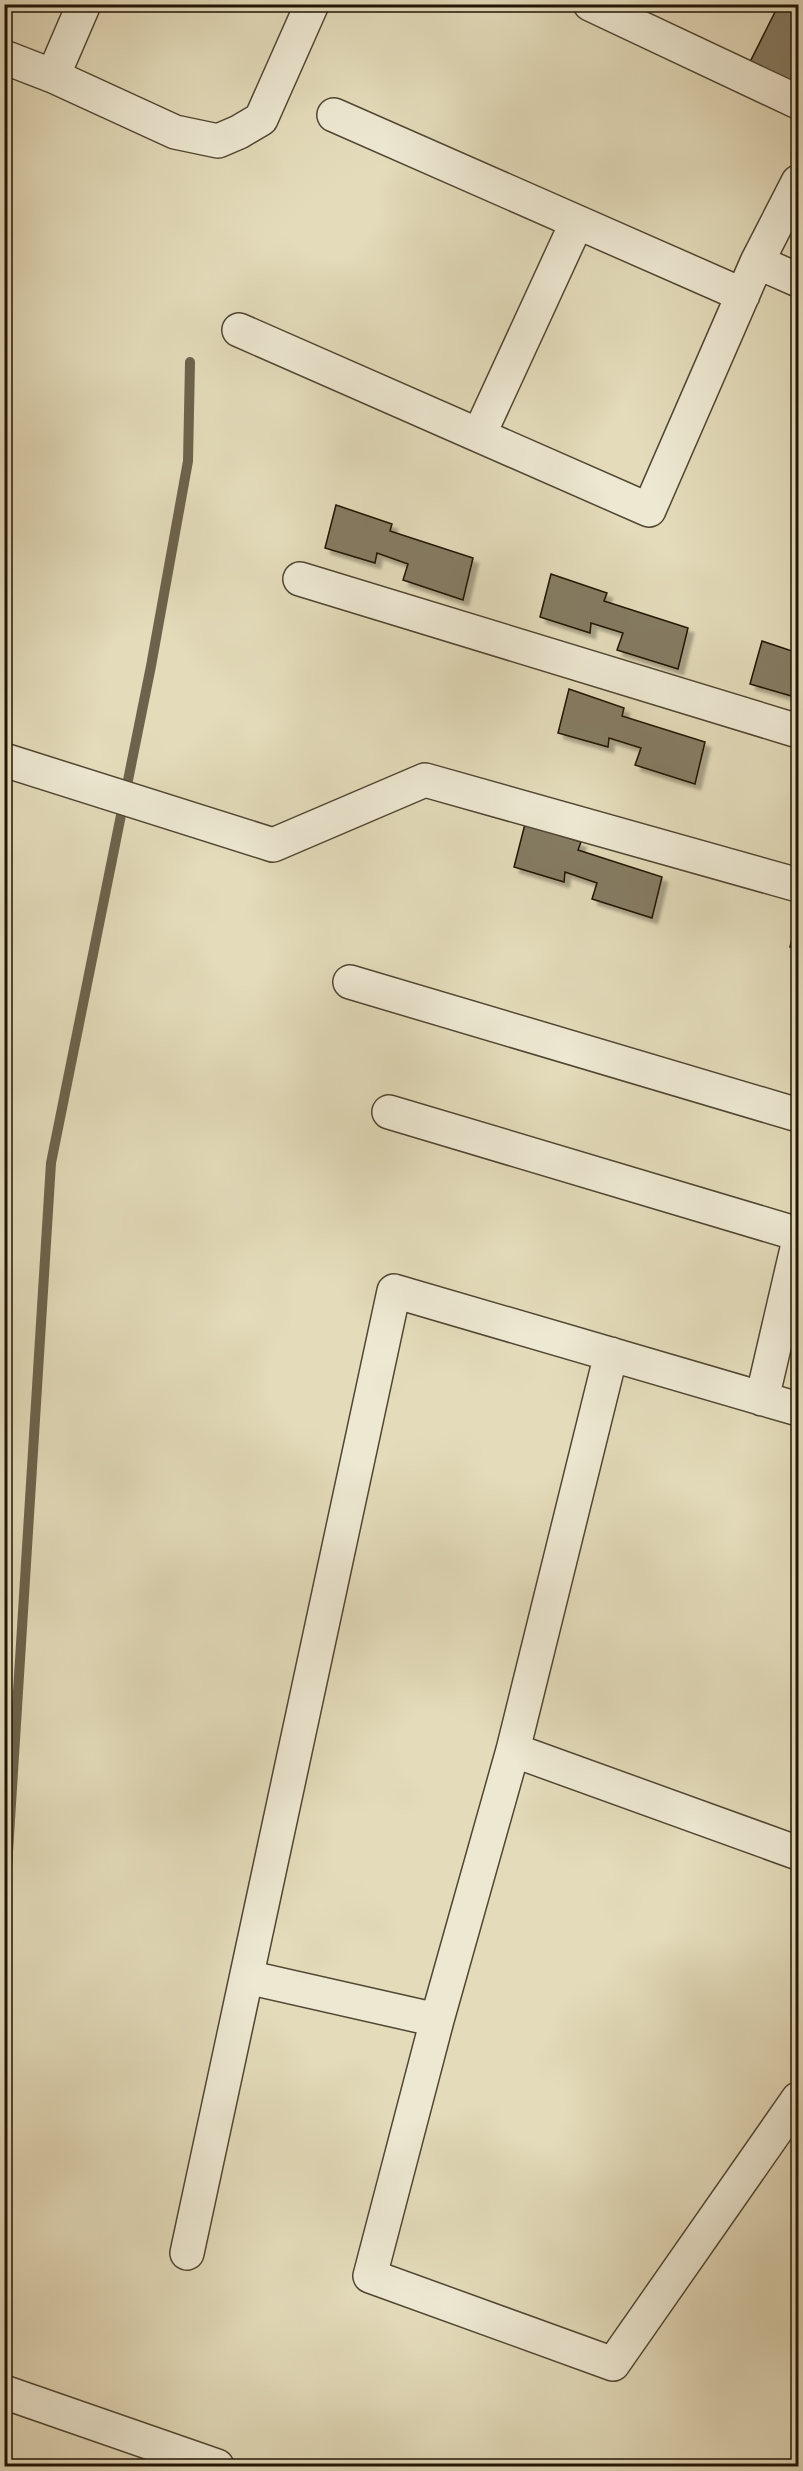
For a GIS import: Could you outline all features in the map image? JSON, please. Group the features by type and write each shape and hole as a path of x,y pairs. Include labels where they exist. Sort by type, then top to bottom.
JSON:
{"street":[{"path":"53,76 84,4"},
{"path":"4,57 53,76 175,132 218,141 261,119 312,4"},
{"path":"590,4 798,102"},
{"path":"334,115 742,295"},
{"path":"238,330 649,510 742,295 798,182"},
{"path":"479,435 577,222"},
{"path":"757,262 798,280"},
{"path":"300,579 798,731"},
{"path":"4,760 273,845 425,780 798,885"},
{"path":"350,982 798,1115"},
{"path":"389,1112 798,1234"},
{"path":"762,1399 798,1244"},
{"path":"187,2253 394,1291 798,1409"},
{"path":"611,1354 513,1750 437,2020 370,2276 613,2364 798,2099"},
{"path":"513,1750 798,1853"},
{"path":"247,1977 437,2020"},
{"path":"4,2392 217,2466"}],"building":[{"path":"779,4 798,4 798,87 750,62"},
{"path":"336,505 392,524 390,531 473,558 463,600 403,580 408,564 377,553 375,563 325,548"},
{"path":"551,574 607,593 604,601 688,628 678,669 617,650 623,633 591,623 590,633 540,617"},
{"path":"762,641 798,653 798,698 750,684"},
{"path":"569,689 624,708 622,716 705,742 695,784 635,765 641,748 609,738 608,747 558,733"},
{"path":"525,824 581,842 578,850 662,877 652,918 592,899 597,883 565,872 564,882 514,867"},
{"path":"798,915 798,950 790,947"}],"waterway":[{"path":"4,1916 51,1163 151,666 188,461 190,362"}]}
